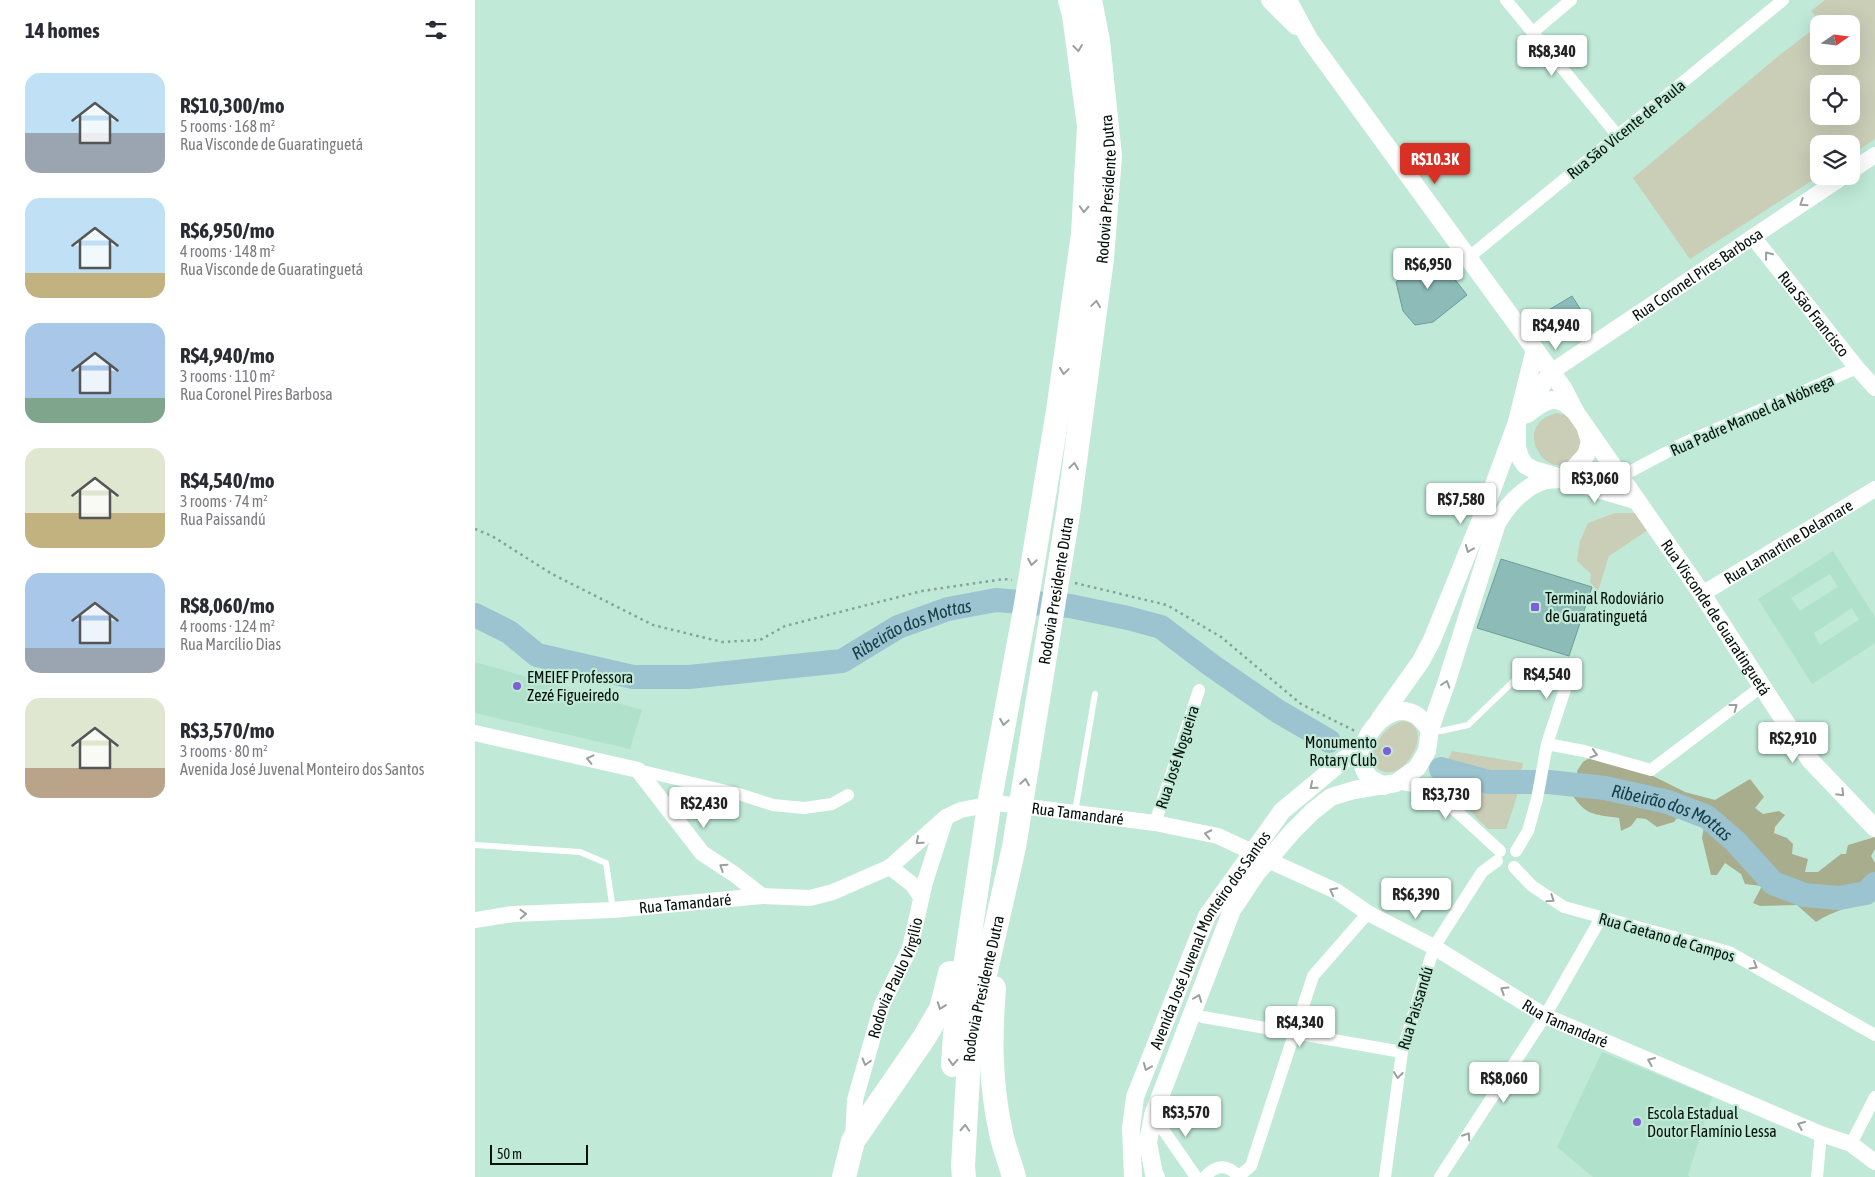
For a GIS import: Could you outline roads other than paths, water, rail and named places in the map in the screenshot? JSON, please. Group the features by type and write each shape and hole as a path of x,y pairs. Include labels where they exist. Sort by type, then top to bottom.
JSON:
{"highway":[{"name":"Rodovia Presidente Dutra","path":"948,1177 955,1034 983,840 1025,610 1058,411 1083,234 1089,126 1074,15 1069,0"},
{"name":"Rodovia Presidente Dutra","path":"964,1177 970,1041 1015,847 1068,514 1102,259 1110,156 1098,42 1090,0"},
{"path":"844,1177 853,1141 924,1038 941,1009 983,840"},
{"path":"1014,1177 1001,1133 993,1082 991,1037 996,967 1015,847"}],"main road":[{"name":"Rua Visconde de Guaratinguetá","path":"1269,0 1309,39"},
{"name":"Rua Visconde de Guaratinguetá","path":"1288,0 1309,39 1563,388 1580,420 1702,594 1809,760 1875,828"},
{"path":"1517,422 1542,402 1554,399 1567,403 1580,420 1590,442 1586,455 1564,479 1549,480 1535,484 1511,502 1505,509 1497,523 1430,729 1427,751 1417,768 1390,784 1369,777 1362,766 1360,756 1366,740 1421,661 1432,640 1482,517 1517,422 1535,349"},
{"path":"1551,372 1517,422 1519,457 1525,465 1534,470 1635,500"},
{"path":"1379,720 1393,712 1402,712 1416,715 1430,729"},
{"name":"Avenida José Juvenal Monteiro dos Santos","path":"1156,1177 1149,1143 1153,1115 1232,910 1256,874 1260,856 1282,811 1366,740"},
{"name":"Avenida José Juvenal Monteiro dos Santos","path":"1133,1177 1131,1128 1135,1097 1207,916 1260,856 1293,831 1331,797 1354,790 1390,784"}],"street":[{"path":"1506,0 1618,136"},
{"path":"1533,32 1571,0"},
{"name":"Rua São Vicente de Paula","path":"1468,258 1782,0"},
{"path":"1860,165 1875,155"},
{"name":"Rua Coronel Pires Barbosa","path":"1551,372 1831,185"},
{"name":"Rua São Francisco","path":"1753,237 1875,388"},
{"name":"Rua Padre Manoel da Nóbrega","path":"1620,477 1684,443 1857,368"},
{"name":"Rua Lamartine Delamare","path":"1702,594 1873,495"},
{"path":"1390,784 1432,789 1498,856 1504,869 1511,869 1519,861 1516,851 1528,831 1537,799 1547,744 1573,665"},
{"path":"1547,744 1585,751 1651,770 1761,687"},
{"name":"Rua José Nogueira","path":"1155,823 1199,690"},
{"path":"475,733 739,794 773,805 804,808 832,804 849,795"},
{"path":"638,770 701,853 734,874 762,896"},
{"name":"Rua Tamandaré","path":"475,920 513,914 613,910 762,896 810,898 833,892 890,867 946,818 961,810 996,803 1155,823 1218,836 1336,892 1367,913 1434,947 1545,1016 1821,1134 1851,1144 1875,1162"},
{"name":"Rodovia Paulo Virgílio","path":"853,1141 855,1100 883,1005 910,948 921,897 946,818"},
{"path":"1498,856 1506,847 1516,851"},
{"name":"Rua Paissandú","path":"1388,1175 1401,1052 1434,947 1482,872 1498,856"},
{"path":"890,867 913,885 921,897"},
{"name":"Rua Caetano de Campos","path":"1514,867 1532,886 1564,907 1729,952 1875,1036"},
{"path":"1205,1177 1212,1169 1221,1166 1231,1169 1239,1177 1251,1166 1313,976 1367,913"},
{"path":"1440,1177 1545,1016 1601,918"},
{"path":"1203,1017 1401,1052"},
{"path":"1851,1144 1875,1097"},
{"path":"1153,1115 1196,1177"},
{"path":"1817,1177 1821,1134"}],"lane":[{"path":"1430,729 1441,731 1468,725 1521,674"},
{"path":"1075,814 1095,694"},
{"path":"475,845 580,852 606,863 613,910"}],"waterway":[{"name":"Ribeirão dos Mottas","path":"475,615 509,632 537,655 633,677 689,677 842,661 898,627 948,609 996,600 1070,606 1161,627 1211,665 1276,710 1329,741"},
{"name":"Ribeirão dos Mottas","path":"1441,769 1489,782 1549,782 1605,788 1668,802 1707,817 1735,841 1773,883 1804,895 1839,898 1866,893 1875,884"}],"place":[{"name":"Terminal Rodoviário de Guaratinguetá","path":"1535,607"},
{"name":"EMEIEF Professora Zezé Figueiredo","path":"517,686"},
{"name":"Monumento Rotary Club","path":"1387,751"},
{"name":"Escola Estadual Doutor Flamínio Lessa","path":"1637,1122"}]}
